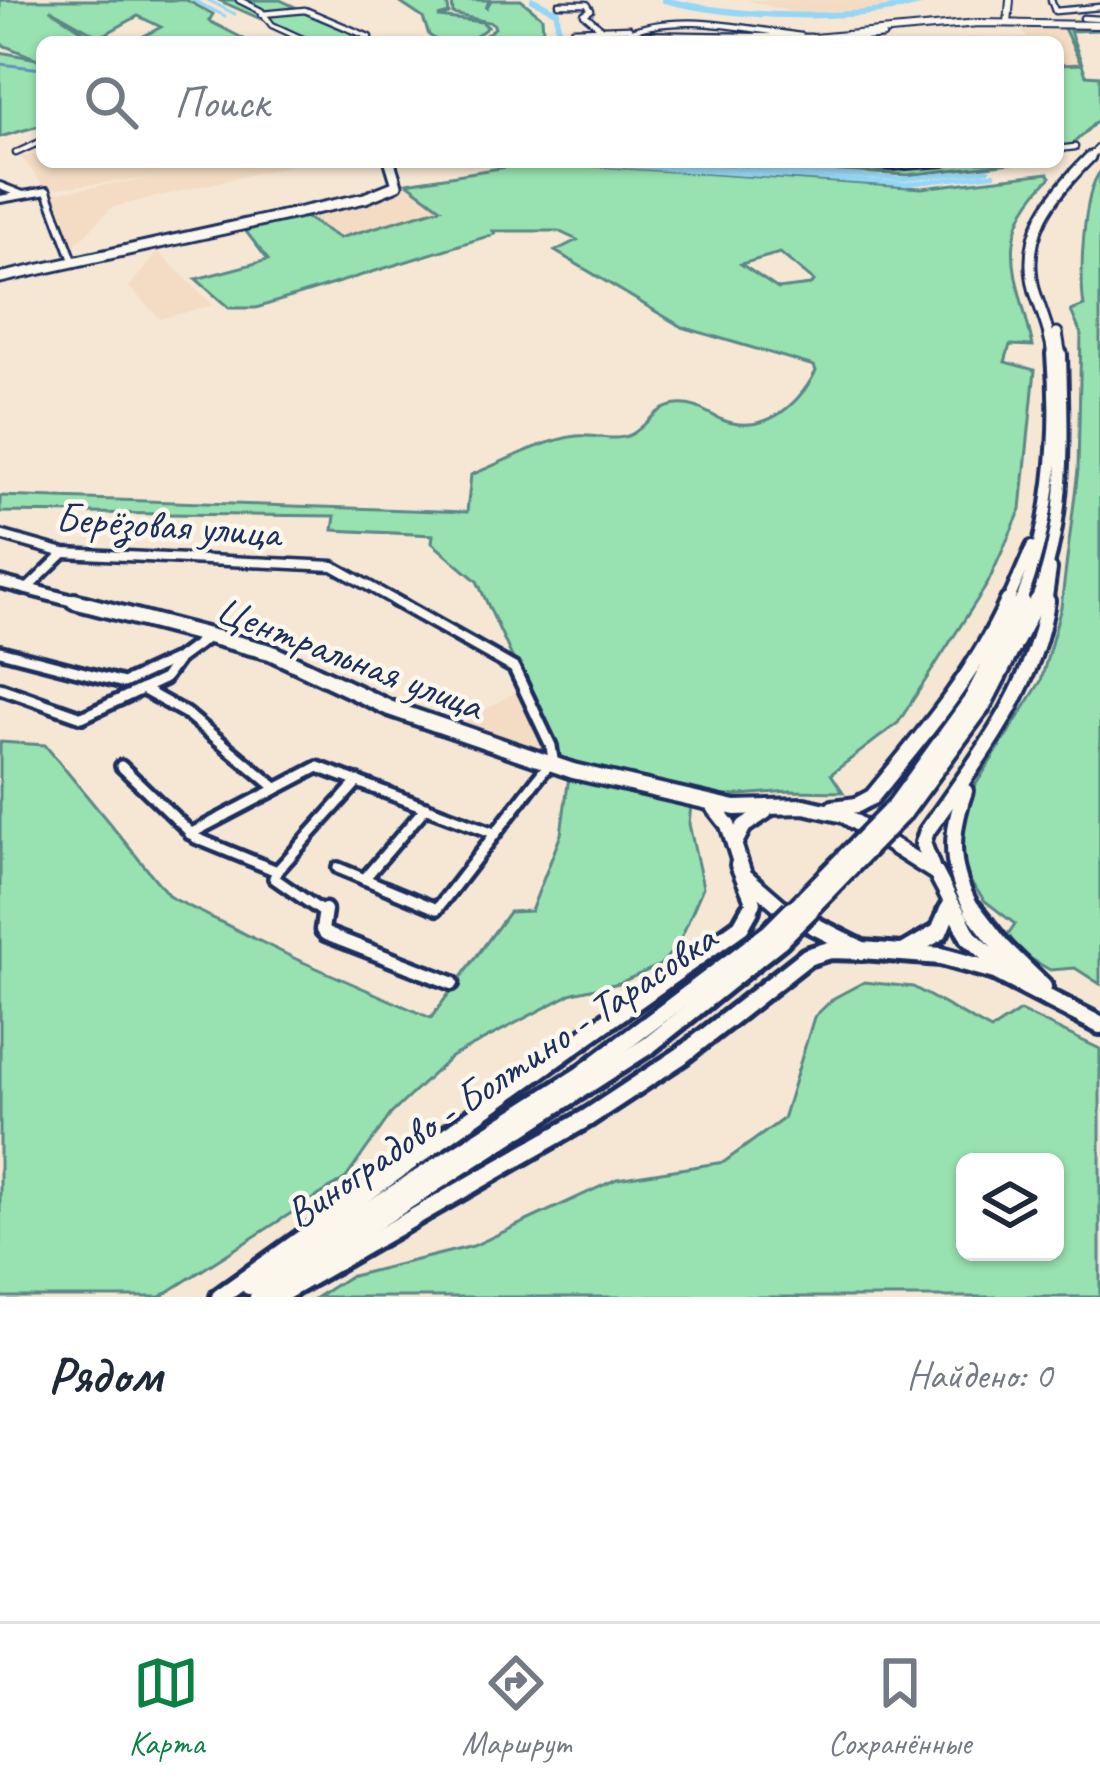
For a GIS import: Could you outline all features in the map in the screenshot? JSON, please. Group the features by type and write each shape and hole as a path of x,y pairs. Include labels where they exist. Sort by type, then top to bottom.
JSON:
{"main road":[{"path":"1008,23 1010,2"},
{"path":"865,36 1008,23 1100,22"},
{"name":"Виноградово - Болтино - Тарасовка","path":"900,809 995,658 1033,567 1045,518 1053,350 1028,262 1030,240 1048,201 1100,151"},
{"name":"Виноградово - Болтино - Тарасовка","path":"258,1297 649,1045 774,936 900,809 975,718 1033,606 1061,502 1061,351 1036,262 1037,240 1055,203 1100,151"},
{"path":"0,278 299,215 397,185 392,168"},
{"path":"820,808 856,805 872,797 937,718 991,639 1045,518"},
{"path":"1053,542 1048,596 1030,671 954,813 950,852 957,884 975,917 1062,1004"},
{"name":"Центральная улица","path":"0,582 288,658 389,708 546,763 700,801 820,808"},
{"path":"977,767 927,832 926,857 968,937 1012,977"},
{"path":"220,1297 741,926 754,903 729,823 700,801"},
{"path":"736,857 744,826 778,808"},
{"path":"820,808 872,830 936,873"},
{"path":"736,857 780,905 833,939 863,951"},
{"path":"891,954 917,948 939,932 950,911 950,898"},
{"name":"Виноградово - Болтино - Тарасовка","path":"232,1297 525,1112 774,936"},
{"path":"275,1297 587,1118 681,1056 807,957 830,950 951,957 1012,977 1100,1025"}],"street":[{"path":"239,0 296,36"},
{"path":"1051,0 1055,11 1100,7"},
{"path":"262,14 285,4 312,9 367,36"},
{"path":"559,4 587,4 591,10 584,14 602,29"},
{"path":"1082,18 1100,22"},
{"path":"573,31 676,25 801,36"},
{"path":"620,36 634,27"},
{"path":"623,34 801,36"},
{"path":"16,153 36,144"},
{"path":"1064,149 1076,148"},
{"path":"0,186 23,195"},
{"path":"0,199 47,191 74,263"},
{"name":"Берёзовая улица","path":"0,535 64,553 334,566 514,668 551,746 546,763"},
{"path":"27,589 64,553"},
{"path":"0,651 124,683 179,658 209,636"},
{"path":"0,688 82,717 164,679 179,658"},
{"path":"144,690 187,714 275,788"},
{"path":"338,868 437,909 546,763"},
{"path":"121,766 190,834 277,871"},
{"path":"190,834 317,767 494,833"},
{"path":"358,781 274,878 325,909 322,930 326,934 452,983"},
{"path":"364,879 426,807"}],"shaded area":[{"path":"747,0 922,0 869,15 832,16 797,14"},
{"path":"1017,24 1063,26 1081,64 1064,65 1064,36 1026,36"},
{"path":"36,155 36,168 278,168 113,207 72,248 51,193 154,178 46,189 20,156"},
{"path":"407,183 443,207 339,238 305,217 392,193"},
{"path":"158,251 213,305 160,319 129,287"},
{"path":"517,691 549,744 547,758 459,725"}],"green space":[{"path":"0,0 186,0 213,14 209,21 238,36 144,36 161,27 138,16 98,36 50,9 90,36 36,36 36,59 0,44"},
{"path":"218,0 280,0 358,36 299,36"},
{"path":"396,0 447,0 449,14 438,17 482,22 488,27 476,36 430,36 423,18"},
{"path":"452,0 489,0 486,9 491,0 521,0 542,17 543,32 539,36 484,36 495,28 493,23 453,14"},
{"path":"1063,26 1100,26 1100,30 1070,31 1086,75 1100,76 1100,118 1064,152 1064,65 1081,64"},
{"path":"0,52 36,59 36,127 0,137"},
{"path":"500,168 626,168 922,188 1048,173 1051,177 1032,198 1015,237 1016,276 1033,346 1010,345 1005,362 1035,370 1021,509 988,583 898,723 831,774 843,792 717,797 558,757 477,581 432,543 433,535 333,530 335,516 0,512 0,496 467,512 471,475 523,452 576,436 626,437 663,409 677,405 695,407 736,424 765,421 789,406 816,371 814,366 682,327 555,251 577,240 558,231 493,231 495,234 256,308 229,308 196,279 268,260 244,229 305,217 339,238 441,208 407,183","holes":["780,253 814,281 778,289 741,264"]},
{"path":"791,168 968,168 908,175"},
{"path":"1100,172 1100,984 1075,968 1050,970 1021,953 1008,934 1015,924 985,901 963,872 959,839 973,789 1041,681 1061,607 1078,470 1081,334 1071,311 1084,306 1086,216"},
{"path":"0,742 45,745 170,897 431,1018 509,912 531,911 561,834 569,776 691,805 689,824 703,887 678,945 660,965 619,983 573,993 451,1057 391,1114 346,1178 160,1297 0,1297"},
{"path":"864,982 913,987 991,1030 1020,1011 1100,1049 1100,1297 317,1297 348,1277 473,1246 617,1179 724,1162 783,1119 814,1017 834,998"}],"waterway":[{"path":"193,0 225,16"},
{"path":"208,0 235,14"},
{"path":"533,0 557,12 554,36"},
{"path":"664,0 726,11 797,15 869,12 930,0"},
{"path":"0,64 36,68"},
{"path":"656,168 906,184 994,174"},
{"path":"726,168 903,179 988,170"}]}
